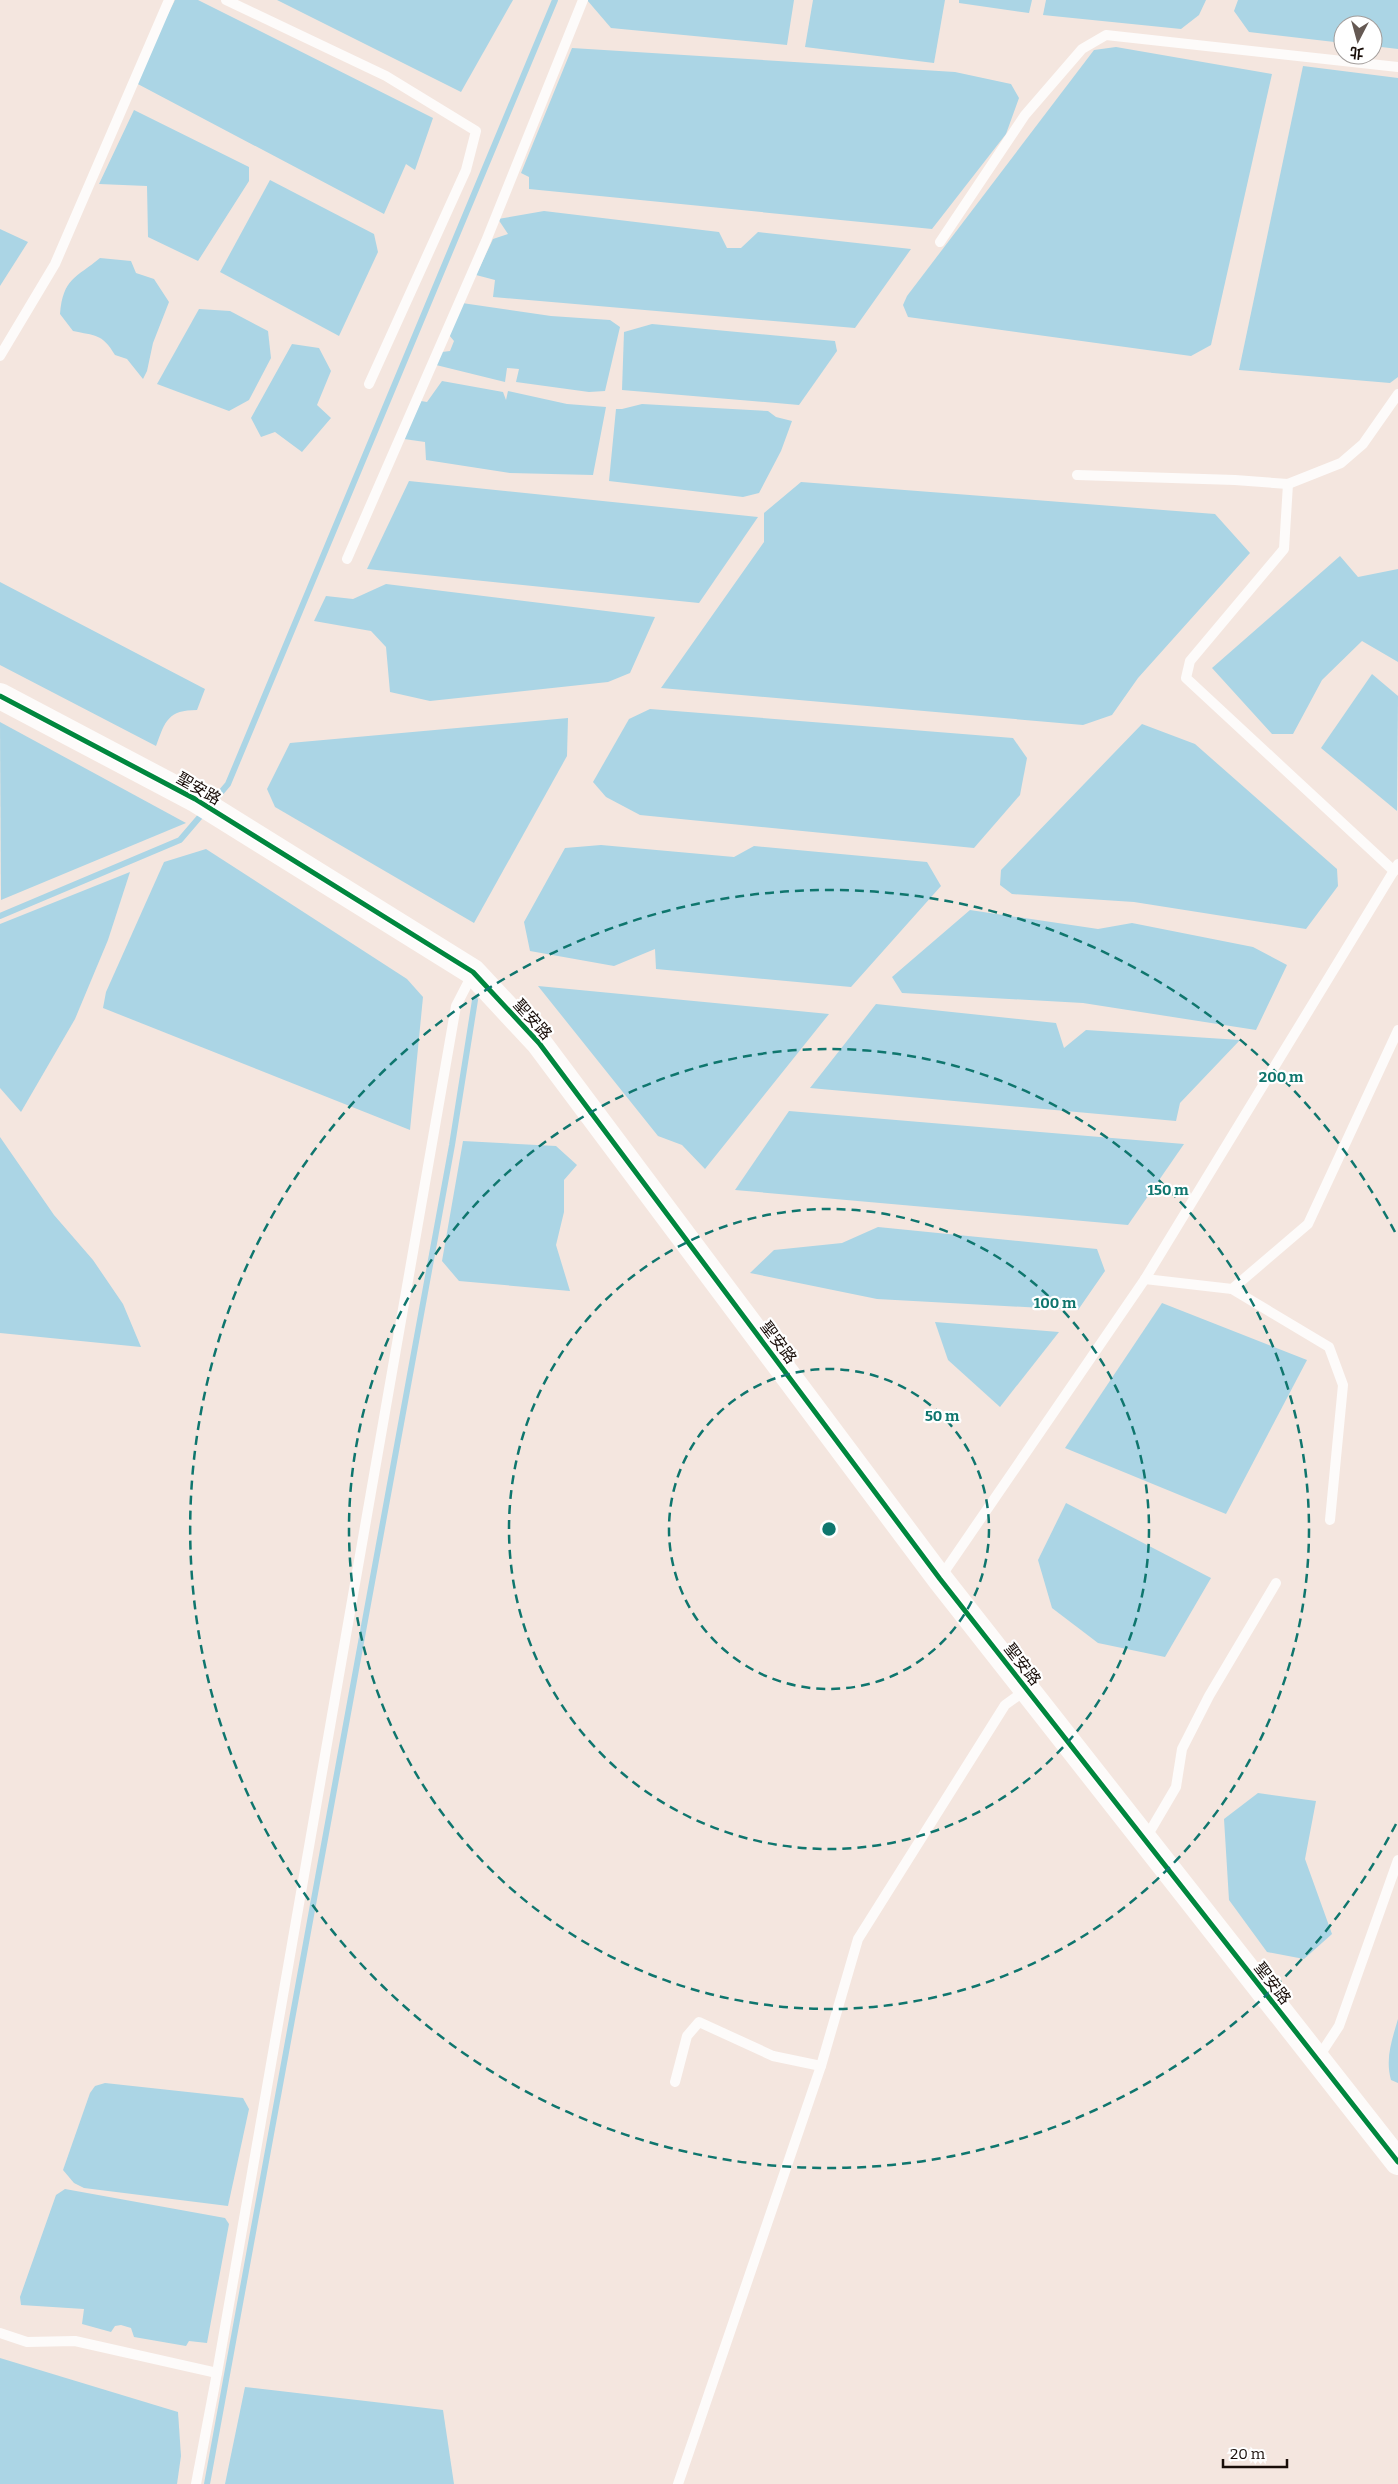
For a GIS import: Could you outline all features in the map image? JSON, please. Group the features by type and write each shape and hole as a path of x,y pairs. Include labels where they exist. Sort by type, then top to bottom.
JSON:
{"street":[{"name":"聖安路","path":"0,696 195,798 473,972 539,1043 940,1579 1398,2162"}],"lane":[{"path":"0,356 55,264 169,0"},
{"path":"226,0 386,76 476,131 466,170 369,384"},
{"path":"347,559 486,241 583,0"},
{"path":"940,242 1025,115 1082,49 1106,36 1398,67"},
{"path":"1077,475 1235,480 1288,484 1341,463 1363,444 1398,394"},
{"path":"940,1579 1145,1279 1396,867 1186,678 1190,661 1284,549 1288,484"},
{"path":"196,2484 456,1006 473,972"},
{"path":"1232,1289 1308,1224 1398,1030"},
{"path":"1145,1279 1232,1289 1329,1347 1343,1385 1330,1520"},
{"path":"1144,1840 1176,1786 1182,1749 1186,1740 1209,1696 1276,1583"},
{"path":"678,2484 821,2066 858,1939 1005,1705 1027,1689"},
{"path":"1317,2060 1339,2026 1398,1860"},
{"path":"675,2082 687,2036 699,2022 773,2056 821,2066"},
{"path":"0,2332 28,2342 75,2341 217,2373"}],"water":[{"path":"175,0 198,0 433,118 415,170 406,164 384,214 134,82"},
{"path":"277,0 513,0 461,92"},
{"path":"587,0 794,0 787,45 611,28"},
{"path":"813,0 945,0 934,63 805,47"},
{"path":"959,0 1032,0 1029,13 959,3"},
{"path":"1046,0 1206,0 1199,15 1181,29 1043,15"},
{"path":"1238,0 1398,0 1398,49 1383,47 1383,15 1333,15 1333,42 1249,32 1234,11"},
{"path":"1116,47 1272,74 1211,345 1191,356 908,317 903,305 907,296 1094,50"},
{"path":"572,48 955,72 1011,84 1019,98 1006,134 932,229 529,189 529,177 521,173"},
{"path":"1303,66 1398,78 1398,377 1390,383 1239,370"},
{"path":"134,110 249,167 249,181 198,261 148,237 147,186 99,184"},
{"path":"270,180 374,234 378,252 339,336 220,272"},
{"path":"544,211 719,232 727,248 741,248 758,232 911,249 855,328 493,297 495,280 476,275 493,239 508,234 498,219"},
{"path":"0,229 28,242 0,286"},
{"path":"100,258 131,261 136,273 154,279 169,302 153,343 147,371 143,379 127,359 115,355 102,339 73,331 60,314 64,293 72,280"},
{"path":"462,303 551,316 610,320 620,327 605,391 589,392 516,382 519,369 507,368 505,382 436,365 442,352 450,351 454,341 449,335"},
{"path":"199,309 230,311 268,331 271,358 249,400 229,411 157,384"},
{"path":"652,324 835,341 837,351 799,405 622,390 624,332"},
{"path":"292,344 319,348 331,371 317,405 331,418 302,452 275,432 261,437 251,418"},
{"path":"442,381 503,392 506,400 508,391 567,404 606,407 593,475 510,473 426,460 425,442 404,439 421,401 427,402"},
{"path":"642,404 768,411 776,417 792,421 781,451 759,493 743,497 609,481 616,409"},
{"path":"409,481 758,517 699,603 367,569"},
{"path":"801,482 1215,514 1250,553 1138,678 1112,715 1083,725 661,688 764,542 764,513"},
{"path":"1340,556 1358,577 1398,569 1398,662 1362,641 1322,680 1293,734 1272,734 1212,668"},
{"path":"0,582 205,689 197,710 180,712 169,719 162,730 156,746 0,665"},
{"path":"386,584 655,617 630,673 608,682 430,701 390,692 386,647 371,631 314,621 326,596 353,599"},
{"path":"1372,674 1398,696 1397,811 1321,748"},
{"path":"650,709 1013,738 1027,758 1020,795 974,848 640,815 606,797 593,782 629,719"},
{"path":"568,718 567,756 474,923 275,807 267,789 290,743"},
{"path":"0,722 186,823 1,900"},
{"path":"1142,724 1195,744 1337,869 1338,886 1306,929 1134,902 1012,894 1000,885 1001,870"},
{"path":"601,845 734,857 754,846 927,862 941,886 851,987 656,969 655,949 614,966 530,951 524,922 565,848"},
{"path":"206,849 407,979 423,997 410,1130 103,1008 106,992 164,862"},
{"path":"130,872 108,940 75,1019 21,1112 0,1088 0,924"},
{"path":"970,910 1098,929 1132,923 1253,947 1287,965 1256,1030 1083,1003 902,993 892,977"},
{"path":"538,986 829,1014 705,1169 682,1145 658,1136"},
{"path":"876,1004 1056,1023 1064,1048 1086,1030 1240,1040 1180,1103 1176,1121 810,1088"},
{"path":"789,1111 1184,1144 1128,1225 735,1190"},
{"path":"0,1137 54,1215 93,1260 123,1304 141,1347 0,1333"},
{"path":"463,1141 556,1146 577,1165 564,1180 564,1212 556,1245 570,1291 459,1281 442,1261"},
{"path":"878,1227 1097,1249 1105,1271 1078,1310 877,1299 750,1273 774,1250 842,1243"},
{"path":"1162,1303 1307,1360 1226,1514 1065,1448"},
{"path":"935,1322 1059,1332 1000,1407 948,1360"},
{"path":"1066,1503 1211,1578 1165,1657 1098,1643 1052,1608 1038,1560"},
{"path":"1258,1793 1316,1801 1305,1859 1332,1934 1304,1959 1267,1952 1229,1900 1224,1819"},
{"path":"1398,2019 1398,2083 1391,2080 1389,2064 1390,2049"},
{"path":"105,2083 243,2098 249,2109 228,2206 84,2188 74,2183 63,2170 90,2093 95,2086"},
{"path":"65,2189 225,2218 229,2224 207,2343 189,2341 186,2346 134,2337 131,2328 121,2325 115,2326 111,2332 82,2324 84,2309 21,2305 20,2297 56,2195"},
{"path":"0,2358 178,2412 181,2456 177,2484 0,2484"},
{"path":"245,2387 443,2410 454,2484 225,2484"}],"waterway":[{"path":"212,803 228,784 555,0"},
{"path":"0,916 180,840 204,812"},
{"path":"207,2484 452,1145 475,1000"}],"cycle path":[{"path":"0,696 195,799 473,972 539,1043 940,1579 1398,2162"}]}
